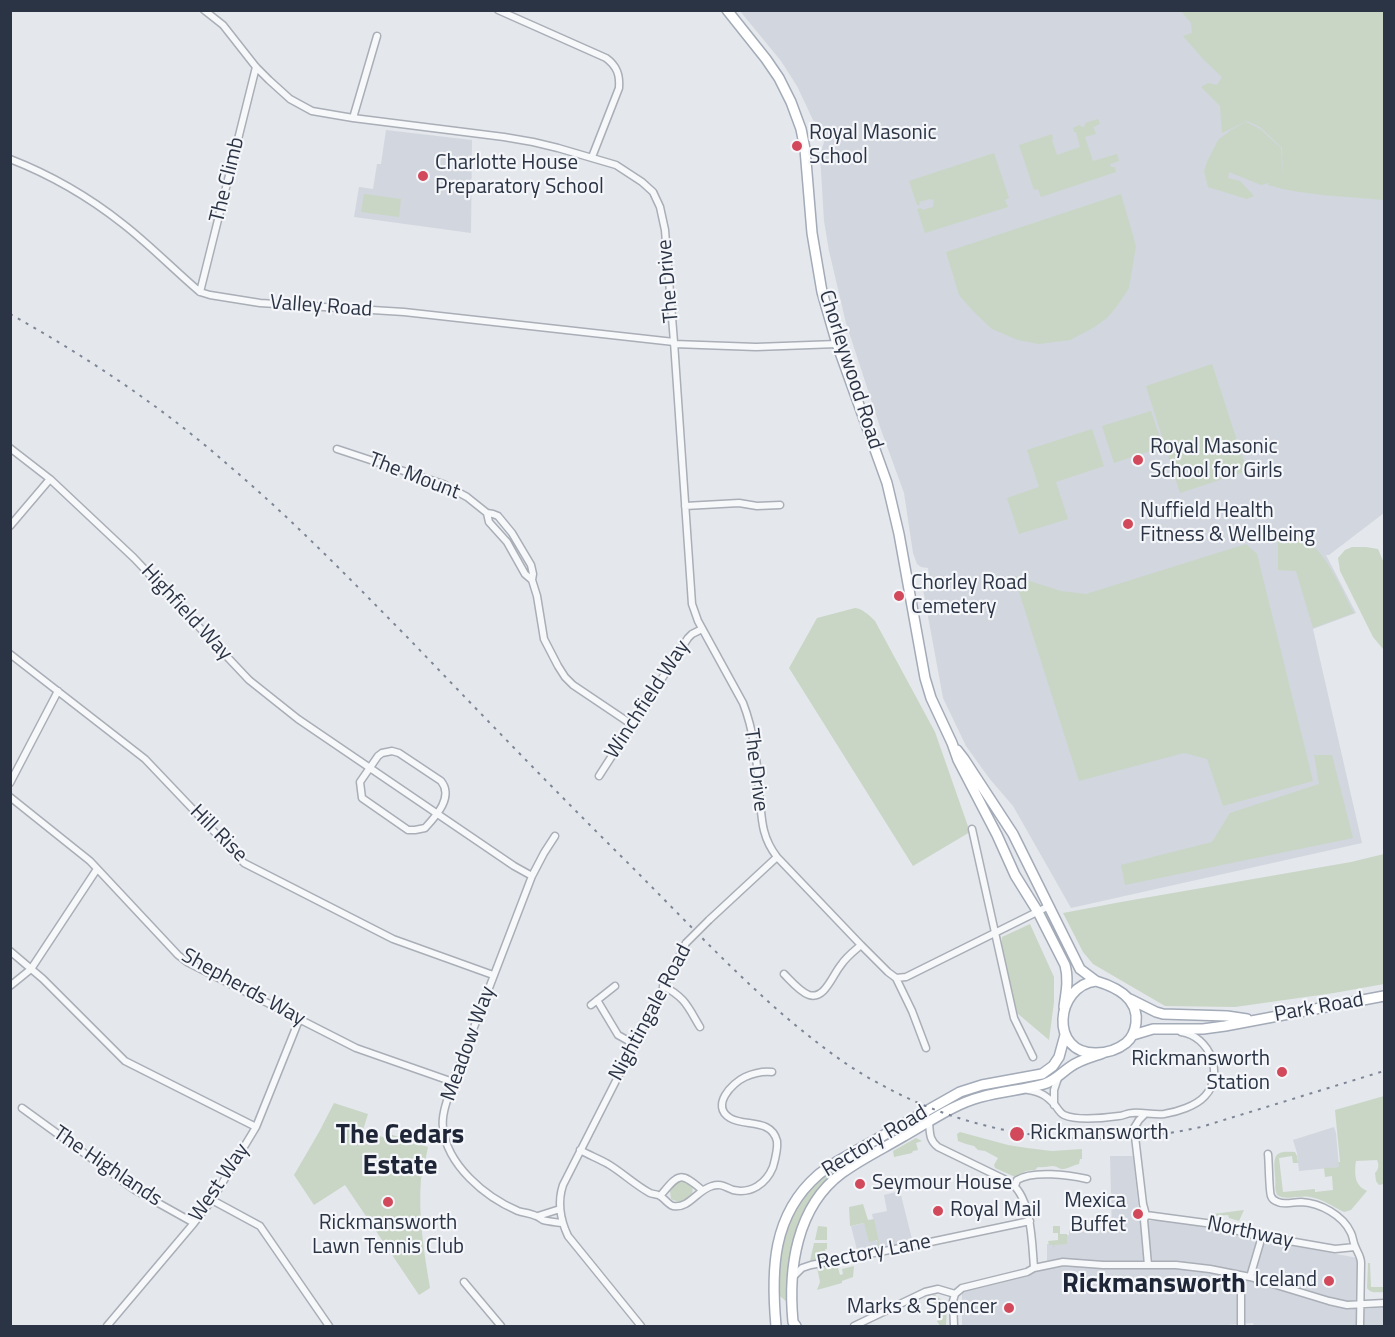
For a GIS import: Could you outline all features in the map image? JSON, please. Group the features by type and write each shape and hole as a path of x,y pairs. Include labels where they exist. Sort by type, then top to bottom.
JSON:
{"main road":[{"name":"Chorleywood Road","path":"727,10 779,78 801,129 806,149 812,233 822,292 837,344 887,483 899,534 925,678 931,698 952,743"},
{"path":"952,743 1013,834 1080,969 1096,981 1109,985 1130,999 1136,1018 1133,1035 1115,1050 1103,1053 1081,1051 1074,1048 1065,1035 1064,1007 1067,984 1065,965 1038,912 1015,874 958,760 952,743"},
{"path":"1064,1007 1068,999 1082,985 1096,981"},
{"name":"Park Road","path":"1133,1035 1147,1030 1203,1029 1225,1026 1384,996"},
{"name":"Park Road","path":"1130,999 1163,1014 1227,1016 1254,1020"},
{"name":"Rectory Road","path":"776,1326 773,1276 777,1245 789,1213 809,1183 838,1161 960,1092 982,1085 1042,1074 1053,1066 1059,1057 1065,1035"},
{"name":"Rectory Road","path":"796,1326 793,1322 792,1278 797,1242 806,1217 825,1189 841,1174 963,1104 980,1097 1044,1084 1080,1061 1103,1053"}],"street":[{"name":"The Drive","path":"204,10 223,25 256,68 290,99 312,111 534,142 609,162 623,169 653,192 665,230 692,604 698,621 747,714 752,730 762,824 770,848 777,857"},
{"path":"498,10 606,58 617,69 620,78 619,88 592,157"},
{"path":"353,118 377,36"},
{"name":"The Climb","path":"200,292 256,68"},
{"path":"10,159 58,181 99,206 139,237 200,292"},
{"name":"Valley Road","path":"200,292 260,303 404,312 674,343 756,346 837,344"},
{"name":"Highfield Way","path":"10,448 88,513 134,558 249,680 298,719 532,876"},
{"name":"The Mount","path":"337,449 443,484 467,497 487,513 498,516 512,533 531,565 534,574 532,580"},
{"path":"10,526 50,479"},
{"path":"685,506 739,503 757,506 780,505"},
{"name":"The Mount","path":"487,513 489,522 507,542 525,574 532,580 544,639 565,677 587,696 631,724"},
{"name":"Winchfield Way","path":"598,776 688,638 702,629"},
{"name":"Hill Rise","path":"10,654 146,759 244,863 393,939 493,975"},
{"path":"10,783 58,690"},
{"path":"396,751 445,786 446,798 437,814 425,828 411,831 365,800 361,795 360,782 380,754 396,751"},
{"name":"Shepherds Way","path":"10,797 97,868 187,962 356,1048 453,1082"},
{"path":"972,829 1014,1018 1033,1057"},
{"name":"Meadow Way","path":"555,837 532,876 493,975 453,1082 442,1126 448,1149 472,1180 494,1197 517,1210 538,1216 541,1220 562,1223"},
{"path":"777,857 861,945 896,978 926,1048"},
{"name":"Nightingale Road","path":"641,1326 568,1236 562,1223 559,1202 562,1185 686,943 777,857"},
{"path":"10,986 31,969 97,868"},
{"path":"896,978 906,977 1049,906"},
{"path":"784,974 804,993 812,996 818,995 842,963 861,945"},
{"path":"10,951 125,1061 256,1127"},
{"path":"615,986 594,1002 618,1035 634,1044"},
{"path":"663,986 682,998 700,1027"},
{"name":"West Way","path":"107,1326 212,1200 256,1127 299,1020"},
{"path":"1012,1090 1041,1092 1064,1115 1079,1118 1121,1116 1130,1113 1164,1114 1192,1105 1207,1095 1212,1084 1214,1067 1212,1058 1197,1039 1186,1032 1159,1029"},
{"path":"580,1150 609,1164 674,1206 689,1202 702,1190 719,1184 734,1190 752,1189 762,1184 769,1175 774,1162 777,1140 765,1126 732,1119 725,1113 722,1102 729,1090 744,1077 757,1072 772,1072"},
{"path":"1054,1105 1055,1084 1058,1077"},
{"name":"The Highlands","path":"22,1108 135,1190 194,1223"},
{"path":"1145,1114 1134,1128 1146,1215 1144,1220 1148,1265"},
{"path":"929,1122 930,1136 938,1147 1015,1186 1021,1194 1030,1221 1034,1268"},
{"path":"1268,1154 1270,1193 1275,1201 1280,1203 1301,1202 1319,1206 1332,1212 1348,1227 1361,1258 1360,1326"},
{"path":"1015,1186 1017,1180 1032,1175 1075,1176 1087,1179"},
{"path":"660,1196 672,1181 679,1177 687,1178 702,1190"},
{"path":"212,1200 260,1226 328,1326"},
{"path":"538,1216 560,1209"},
{"name":"Northway","path":"1146,1215 1213,1224 1249,1234 1335,1249 1355,1247"},
{"name":"Rectory Lane","path":"792,1278 802,1268 811,1265 1030,1221"},
{"path":"1250,1277 1260,1243"},
{"path":"954,1326 953,1301 955,1293 962,1288 1063,1262 1102,1265 1176,1265 1210,1269 1250,1277 1347,1305 1384,1303"},
{"path":"464,1282 501,1326"},
{"path":"854,1326 926,1292 938,1289 955,1293"},
{"path":"1241,1294 1241,1326"}],"shaded area":[{"name":"Royal Masonic School for Girls","path":"740,11 1384,11 1384,513 1326,555 1356,613 1313,629 1362,843 1071,908 1013,806 966,746 943,698 923,589 930,580 928,568 917,564 913,553 904,493 846,323 829,251 824,221 820,155 826,136 813,120 797,86 781,61"},
{"name":"Charlotte House Preparatory School","path":"386,130 472,140 471,233 354,217 359,187 373,189 377,164 381,164"},
{"path":"1334,1127 1339,1167 1299,1171 1293,1140"},
{"path":"1110,1156 1133,1156 1140,1221 1175,1221 1358,1258 1356,1310 1384,1307 1384,1326 1254,1326 1253,1323 1213,1326 962,1326 962,1290 1019,1278 1047,1263 1047,1244 1067,1243 1066,1235 1069,1235 1069,1230 1112,1230"},
{"path":"900,1191 913,1243 854,1254 857,1250 851,1226 864,1223 880,1246 872,1214 887,1211 884,1195"}],"green space":[{"path":"1181,11 1384,11 1384,200 1296,191 1268,185 1269,183 1261,185 1229,172 1228,178 1240,181 1254,196 1247,199 1208,187 1204,171 1218,140 1246,122 1260,129 1281,148 1283,178 1282,148 1260,127 1247,121 1222,133 1220,106 1201,87 1208,83 1217,85 1222,77 1183,36 1192,33 1191,23"},
{"path":"1098,119 1100,124 1093,127 1096,134 1085,137 1093,161 1117,154 1119,161 1110,164 1111,167 1115,167 1116,172 1041,197 1038,189 1034,190 1019,145 1052,134 1057,155 1080,147 1073,128 1080,125 1085,126 1085,123"},
{"path":"994,153 1009,198 1005,200 1008,207 925,233 917,209 933,207 934,200 919,202 920,205 917,205 909,181"},
{"path":"364,194 401,199 399,217 361,212"},
{"path":"1121,194 1136,246 1129,288 1107,318 1093,328 1070,340 1039,344 1018,340 992,329 959,295 946,252"},
{"path":"1212,364 1247,471 1180,493 1146,386"},
{"path":"1151,411 1163,447 1114,463 1102,426"},
{"path":"1092,429 1104,466 1056,482 1068,519 1019,534 1007,498 1039,487 1027,450"},
{"path":"1278,535 1296,536 1306,540 1315,548 1331,568 1354,613 1313,628 1296,571 1278,570"},
{"path":"1246,544 1257,554 1313,781 1223,806 1207,759 1184,753 1079,781 1014,576 1061,591 1086,594"},
{"path":"1352,547 1378,549 1384,563 1383,649 1373,637 1340,571 1338,558 1345,550"},
{"path":"855,608 863,611 875,621 935,732 970,832 913,866 789,668 817,618"},
{"path":"1314,755 1332,755 1353,838 1125,885 1121,865 1212,842 1230,813 1319,784"},
{"path":"1384,854 1384,984 1235,1007 1165,1006 1093,964 1083,952 1063,913 1351,862"},
{"path":"1030,924 1054,977 1054,1002 1049,1040 1017,1013 1001,950 1002,937"},
{"path":"1384,1096 1384,1184 1379,1185 1376,1181 1377,1160 1356,1161 1356,1180 1367,1191 1351,1210 1344,1212 1315,1198 1284,1198 1277,1195 1275,1160 1276,1156 1282,1152 1295,1152 1298,1163 1293,1163 1292,1156 1279,1158 1283,1192 1333,1190 1332,1176 1325,1177 1324,1168 1339,1167 1338,1162 1340,1162 1335,1110"},
{"name":"Rickmansworth Lawn Tennis Club","path":"334,1103 368,1114 363,1130 388,1139 390,1134 428,1147 421,1179 420,1207 430,1288 419,1295 345,1185 314,1205 294,1175"},
{"path":"960,1132 1027,1148 1052,1151 1082,1149 1082,1159 1079,1164 1066,1169 1053,1166 1038,1167 1015,1177 995,1168 994,1165 998,1158 958,1141 957,1134"},
{"path":"916,1138 922,1141 916,1143 918,1150 894,1157 893,1151"},
{"path":"838,1165 812,1199 799,1221 791,1248 787,1276 787,1302 775,1292 777,1264 790,1216 814,1183"},
{"path":"683,1181 692,1185 693,1190 690,1197 683,1201 671,1199 670,1191 677,1183"},
{"path":"863,1204 868,1220 874,1219 880,1246 877,1240 869,1242 864,1223 850,1226 849,1207"},
{"path":"1244,1210 1239,1221 1229,1218 1228,1215 1213,1216 1213,1214"},
{"path":"818,1226 827,1227 827,1240 815,1240"},
{"path":"1053,1226 1060,1226 1060,1234 1067,1234 1067,1244 1055,1245 1053,1248 1053,1245 1049,1245 1048,1241 1058,1240 1058,1233 1053,1233"},
{"path":"814,1243 827,1243 827,1249 825,1249 827,1259 810,1261"},
{"path":"1368,1263 1370,1263 1371,1287 1384,1287 1384,1292 1373,1292 1367,1288"},
{"path":"837,1264 840,1275 843,1274 842,1269 854,1266 853,1277 842,1283 817,1290 820,1282 817,1267"},
{"path":"935,1295 947,1304 946,1326 940,1326 937,1321 941,1319 933,1301 927,1303 924,1298"}],"railway":[{"path":"10,314 67,347 150,402 251,485 344,573 548,783 732,967 804,1032 869,1078 918,1103 996,1128 1036,1135 1118,1138 1201,1127 1384,1071"}],"place":[{"name":"Royal Masonic School","path":"797,146"},
{"name":"Charlotte House Preparatory School","path":"423,176"},
{"name":"Royal Masonic School for Girls","path":"1138,460"},
{"name":"Nuffield Health Fitness & Wellbeing","path":"1128,524"},
{"name":"Chorley Road Cemetery","path":"899,596"},
{"name":"Rickmansworth Station","path":"1282,1072"},
{"name":"Rickmansworth","path":"1017,1134"},
{"name":"Seymour House","path":"860,1184"},
{"name":"Rickmansworth Lawn Tennis Club","path":"388,1202"},
{"name":"Royal Mail","path":"938,1211"},
{"name":"Mexica Buffet","path":"1138,1214"},
{"name":"Iceland","path":"1329,1281"},
{"name":"Marks & Spencer","path":"1009,1308"}],"district":[{"name":"The Cedars Estate","path":"400,1152"},
{"name":"Rickmansworth","path":"1154,1285"}]}
